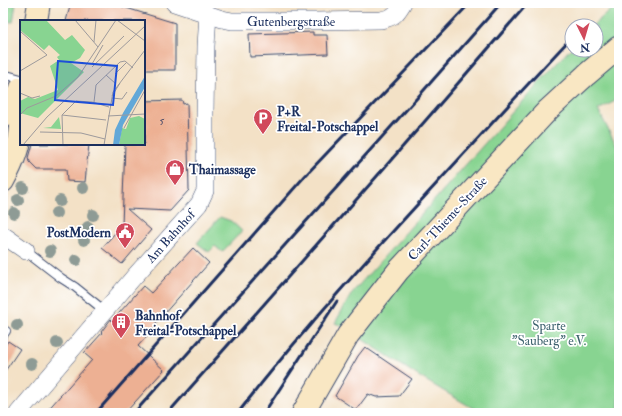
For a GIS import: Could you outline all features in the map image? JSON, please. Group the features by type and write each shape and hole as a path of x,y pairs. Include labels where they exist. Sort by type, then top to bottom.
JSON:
{"main road":[{"path":"36,20 39,3"},
{"name":"Carl-Thieme-Straße","path":"303,413 348,336 398,271 548,110 586,74 619,47"},
{"path":"3,117 20,91"},
{"path":"3,181 10,168 18,146 20,134"}],"street":[{"name":"Gutenbergstraße","path":"174,3 232,21 381,20 391,18 403,3"},
{"name":"Am Bahnhof","path":"18,413 141,268 199,204 205,191 206,46 208,14"},
{"path":"3,235 26,251"}],"lane":[{"path":"3,74 20,79"},
{"path":"26,251 105,311"}],"green space":[{"path":"3,3 16,3 13,22 4,21"},
{"name":"Sparte \"Sauberg\" e.V.","path":"619,3 619,99 598,110 619,150 619,413 481,413 420,377 342,326 335,323 352,293 564,56 564,58 604,58 604,18 601,18"},
{"path":"220,217 231,221 242,231 222,252 215,246 209,252 197,243"}],"building":[{"path":"71,3 110,3 175,23 175,70 145,70 145,20 66,20"},
{"path":"313,32 313,35 327,35 328,54 250,57 249,34"},
{"path":"182,100 183,104 187,103 189,190 170,211 127,209 151,230 122,264 102,248 122,225 125,145 145,145 145,101"},
{"path":"32,145 89,145 85,182 67,181 66,169 36,169 29,162 28,158"},
{"path":"193,248 209,263 155,324 157,325 138,346 164,370 125,413 45,413 92,360 84,353 102,333 101,332 111,319 112,321 143,286 151,293"},
{"path":"8,341 20,349 3,374 3,349"},
{"path":"365,347 412,379 399,396 376,397 368,394 356,410 335,396 358,356"}],"railway":[{"path":"96,413 305,176 470,3"},
{"path":"134,413 501,3"},
{"path":"168,413 528,3"},
{"path":"238,413 347,282 564,46"},
{"path":"264,413 337,301"}],"place":[{"name":"P+R Freital-Potschappel","path":"263,135"},
{"name":"Thaimassage","path":"175,186"},
{"name":"PostModern","path":"125,249"},
{"name":"Bahnhof Freital-Potschappel","path":"121,339"}]}
